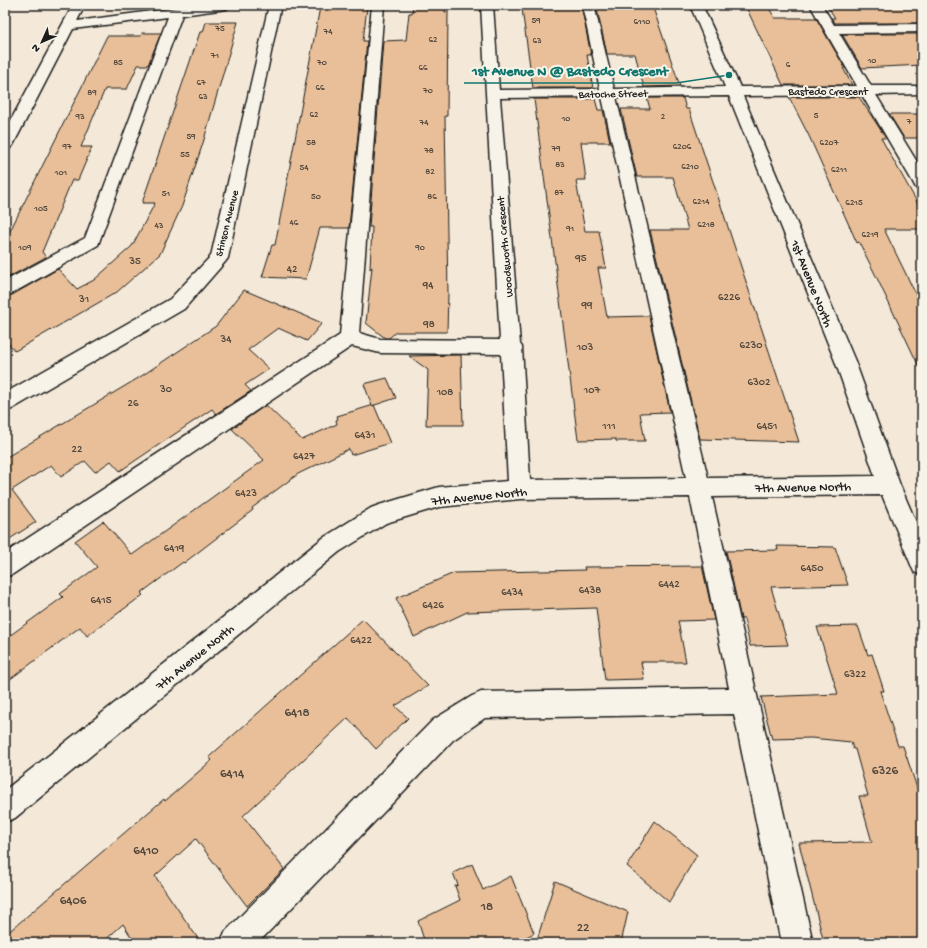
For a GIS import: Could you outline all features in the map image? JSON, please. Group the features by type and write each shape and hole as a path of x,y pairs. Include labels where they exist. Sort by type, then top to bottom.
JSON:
{"street":[{"path":"5,145 79,5"},
{"path":"68,26 226,5"},
{"name":"Stinson Avenue","path":"5,403 177,304 219,258 275,5"},
{"path":"349,338 378,5"},
{"name":"Woodsworth Crescent","path":"487,5 492,94 512,348 520,490"},
{"path":"588,5 607,94 699,488 797,943"},
{"name":"1st Avenue North","path":"696,5 734,91 845,361 889,485 922,564"},
{"path":"816,5 867,91 915,160 922,184"},
{"path":"5,289 92,241 177,12"},
{"path":"831,30 922,28"},
{"name":"Bastedo Crescent","path":"734,91 922,90"},
{"name":"Batoche Street","path":"492,94 607,94 734,91"},
{"path":"5,566 349,338 380,346 512,348"},
{"name":"7th Avenue North","path":"5,808 331,545 379,515 439,497 520,490 889,485"},
{"path":"236,943 443,730 481,705 744,701"}],"building":[{"path":"413,5 445,5 445,12 448,12 447,116 445,116 448,294 447,332 396,332 389,338 385,338 366,323 372,267 370,269 372,227 369,227 383,41 406,40 409,13 412,13"},
{"path":"524,5 581,5 591,55 587,55 593,88 533,88 522,9 525,9"},
{"path":"596,5 652,5 680,86 644,87 635,54 607,54"},
{"path":"745,5 767,5 775,18 816,18 845,68 843,68 852,85 783,85"},
{"path":"827,5 916,5 922,13 922,23 835,23 831,18 835,18"},
{"path":"320,7 367,7 363,41 367,41 349,228 320,228 306,279 262,277 272,245 275,245"},
{"path":"206,22 238,22 203,143 182,206 160,254 117,292 15,351 5,340 5,296 12,295 58,269 77,289 94,280 132,246 155,203 142,203 200,32 203,32"},
{"path":"142,33 161,33 148,65 138,65 127,89 105,89 81,147 92,147 78,180 72,180 42,252 46,257 5,279 5,241 107,36 141,36"},
{"path":"842,34 922,34 922,65 862,68"},
{"path":"789,97 859,97 886,138 881,138 922,211 922,229 884,229 922,307 922,373 859,242 857,243 809,136"},
{"path":"647,98 683,98 686,109 689,109 799,442 700,439 650,230 688,230 673,177 637,177 621,109 650,109"},
{"path":"534,99 595,99 598,110 603,110 610,142 581,142 586,180 576,181 585,231 599,231 606,268 598,268 607,317 649,316 670,412 640,413 645,441 616,441 616,439 578,440"},
{"path":"889,114 922,114 922,138 904,138"},
{"path":"244,290 322,323 307,341 278,328 248,350 269,369 245,385 251,391 216,414 212,409 120,471 111,461 95,472 85,461 61,477 51,465 12,490 36,522 5,542 5,458 140,377 216,326"},
{"path":"461,355 463,425 426,425 428,370 409,356"},
{"path":"387,378 396,398 372,406 364,384"},
{"path":"266,405 302,440 337,424 337,416 374,405 390,443 351,455 349,449 298,474 252,508 253,510 184,563 183,562 141,593 143,595 87,636 80,627 5,683 5,639 63,597 60,594 97,567 75,541 103,521 132,555 264,460 232,429"},
{"path":"777,546 835,547 848,585 771,587 788,645 750,646 744,619 741,619 726,551 778,550"},
{"path":"702,566 714,620 678,621 686,662 641,662 644,679 605,680 596,608 467,612 414,637 396,598 454,573 585,570 584,567"},
{"path":"363,619 428,686 395,706 408,718 376,749 348,718 243,816 284,869 247,906 196,839 155,876 201,943 135,943 123,924 102,943 5,943 5,935 164,799 165,801 212,760 209,757"},
{"path":"858,626 868,655 872,654 884,691 880,691 898,746 903,746 922,803 922,942 824,943 799,843 872,842 859,796 868,796 855,749 853,749 851,742 811,738 772,739 761,697 838,694 817,627"},
{"path":"655,821 697,855 669,902 627,866"},
{"path":"472,864 483,890 511,876 534,933 515,943 425,943 418,921 460,900 455,886 458,885 453,873"},
{"path":"555,881 628,912 621,943 536,943"}],"place":[{"name":"1st Avenue N @ Bastedo Crescent","path":"729,75"}]}
